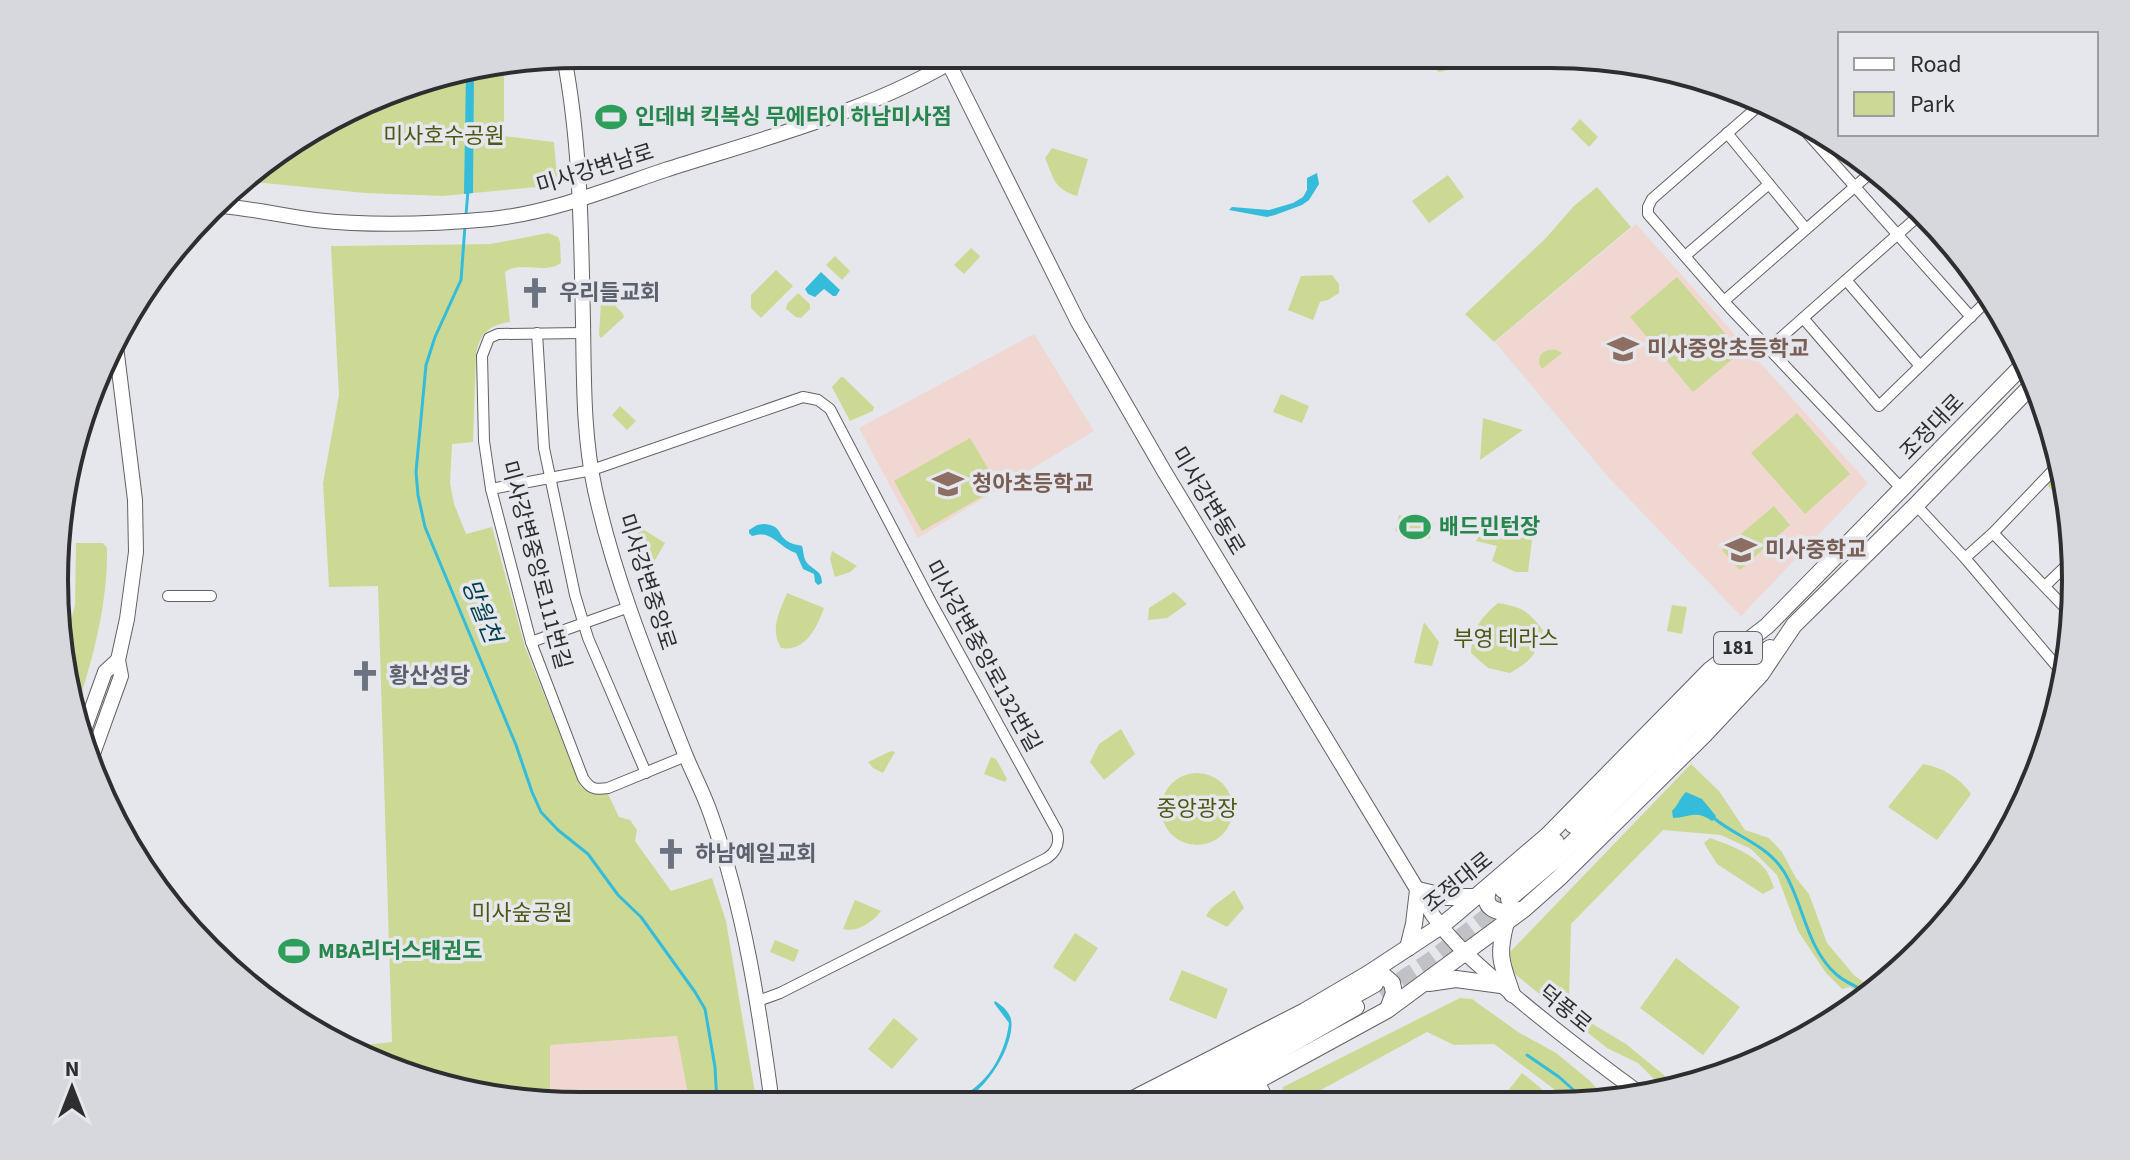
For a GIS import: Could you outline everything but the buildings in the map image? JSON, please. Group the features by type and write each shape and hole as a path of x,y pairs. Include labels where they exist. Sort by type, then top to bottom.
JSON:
{"main road":[{"name":"미사강변중앙로","path":"566,68 580,198 584,401 599,506 629,607 705,798 725,858 758,1001 770,1092"},
{"name":"미사강변남로","path":"229,207 316,220 402,223 493,219 580,198 838,113 916,81 934,68"},
{"name":"미사강변동로","path":"950,68 1072,312 1164,471 1418,890 1441,926 1465,952"},
{"path":"96,747 121,676 118,660 136,552 135,500 118,361"},
{"name":"조정대로","path":"1501,891 1548,835 1710,670 1767,626 2017,371"},
{"name":"조정대로","path":"1204,1092 1252,1067 1374,984 1408,948 1476,897 1501,891 1555,860 1916,505 2026,391"},
{"name":"조정대로","path":"1234,1092 1387,1010 1524,909 1704,735 1761,674 1794,625"},
{"path":"87,721 105,672 118,660"},
{"path":"1408,948 1418,890 1447,897 1476,897"},
{"path":"1501,891 1486,893 1487,901 1494,910 1500,913 1524,909"},
{"path":"1423,984 1456,979 1507,989 1500,948 1506,922"},
{"name":"덕풍로","path":"1465,952 1567,1041 1629,1086"},
{"path":"1374,984 1384,976 1392,983 1394,993 1387,1010"},
{"name":"조정대로","path":"1147,1092 1305,1011 1374,984"},
{"name":"조정대로","path":"1173,1092 1286,1034 1374,984"},
{"path":"1257,1081 1262,1092"}],"street":[{"path":"1753,110 1649,203 1648,214 1768,349 1902,489"},
{"path":"1727,133 1806,229"},
{"path":"1815,143 1971,317"},
{"path":"1724,301 1866,177"},
{"path":"1685,256 1769,184"},
{"path":"1768,349 1914,220"},
{"path":"1846,280 1920,366"},
{"path":"1803,318 1879,406 1982,306"},
{"path":"537,333 541,417 549,478 583,622 646,773"},
{"name":"미사강변중앙로111번길","path":"583,333 498,334 489,338 484,346 484,441 491,489 531,642 588,786 596,790 608,788 686,756"},
{"name":"미사강변중앙로132번길","path":"491,489 592,470 803,397 818,400 830,409 924,589 1057,831 1058,846 1047,858 780,993 758,1001"},
{"path":"1965,558 2051,473"},
{"path":"1916,505 2055,664"},
{"path":"1993,533 2061,603"},
{"path":"2045,586 2062,570"},
{"path":"168,596 211,596"},
{"path":"531,642 629,607"}],"shaded area":[{"path":"1636,224 1868,483 1741,616 1609,478 1495,342"},
{"name":"청아초등학교","path":"1034,334 1094,431 918,538 859,428"},
{"path":"678,1036 688,1092 550,1091 550,1045"}],"green space":[{"name":"미사호수공원","path":"504,74 504,136 554,142 557,176 537,187 443,196 365,193 258,182 324,137 384,107 447,85"},
{"path":"1580,119 1598,137 1589,147 1571,129"},
{"path":"1052,148 1088,159 1077,196 1064,190 1053,177 1045,158"},
{"path":"1448,175 1464,197 1429,223 1412,201"},
{"path":"1597,187 1631,227 1494,342 1465,314"},
{"name":"미사숲공원","path":"548,233 558,237 561,263 548,268 518,267 505,272 510,322 487,331 478,347 473,442 452,444 450,483 454,504 466,534 492,527 525,647 581,787 592,794 608,794 619,817 630,820 637,830 635,841 671,891 712,878 726,921 755,1092 688,1092 677,1036 550,1045 550,1091 513,1088 447,1075 366,1045 392,1042 378,586 329,587 323,483 339,395 331,246 491,244"},
{"path":"971,248 980,256 964,274 954,265"},
{"path":"835,256 850,271 842,280 826,265"},
{"path":"776,270 793,286 761,318 751,308 751,295"},
{"path":"1332,275 1339,284 1339,293 1320,302 1313,320 1288,310 1301,276"},
{"path":"1677,277 1741,352 1693,392 1630,317"},
{"path":"798,293 810,304 810,309 801,318 786,309"},
{"path":"609,299 624,317 601,338 601,302 606,303"},
{"path":"1557,350 1562,353 1542,369 1539,359 1542,353"},
{"path":"841,377 874,407 873,411 850,421 832,387"},
{"path":"1281,394 1309,406 1302,423 1273,412"},
{"path":"620,406 636,421 627,430 612,415"},
{"path":"1797,413 1850,474 1805,514 1751,453"},
{"path":"1483,418 1523,430 1480,460"},
{"path":"970,438 999,487 922,531 894,481"},
{"path":"2051,477 2054,492 2045,483"},
{"path":"1774,506 1790,525 1740,570 1722,550"},
{"name":"배드민턴장","path":"1399,515 1434,523 1430,539 1395,531"},
{"path":"641,528 665,543 652,565 639,557 647,544 636,537"},
{"path":"1484,528 1532,540 1528,572 1515,572 1492,561 1497,546 1476,541"},
{"path":"76,543 103,543 107,548 105,588 99,628 81,694 70,624 75,605"},
{"path":"832,551 857,566 835,577 830,559"},
{"path":"1174,592 1187,604 1167,618 1148,620 1149,608"},
{"path":"787,593 824,608 814,630 804,642 781,648 776,627"},
{"name":"부영 테라스","path":"1498,603 1524,611 1543,630 1532,656 1510,673 1488,668 1471,653 1478,625"},
{"path":"1672,605 1687,607 1682,634 1667,631"},
{"path":"1424,622 1439,642 1432,666 1414,663"},
{"path":"1121,729 1135,754 1104,780 1090,762 1099,744"},
{"path":"895,752 883,773 868,762"},
{"path":"991,757 996,759 1007,779 1005,782 984,774"},
{"path":"1691,764 1719,791 1745,830 1769,838 1782,852 1809,894 1827,943 1865,984 1856,990 1850,987 1842,989 1826,973 1798,931 1777,875 1751,849 1721,835 1663,830 1571,924 1569,1002 1581,1017 1626,1044 1668,1078 1656,1081 1638,1063 1607,1048 1511,971 1510,952"},
{"path":"1923,764 1950,774 1971,794 1937,840 1888,807"},
{"name":"중앙광장","path":"1197,773 1217,779 1227,789 1233,809 1227,829 1217,839 1197,845 1177,839 1167,829 1161,809 1167,789 1177,779"},
{"path":"1710,838 1754,859 1766,870 1774,888 1763,894 1717,864 1704,843"},
{"path":"1234,890 1244,908 1227,927 1206,916 1215,905"},
{"path":"855,900 881,911 864,926 843,929"},
{"path":"1075,933 1098,948 1075,982 1053,967"},
{"path":"775,940 799,950 794,962 770,952"},
{"path":"1676,958 1740,1007 1703,1055 1640,1008"},
{"path":"1182,970 1228,989 1216,1019 1169,1000"},
{"path":"1460,998 1472,999 1518,1032 1556,1053 1598,1090 1557,1092 1494,1044 1454,1045 1427,1032 1317,1092 1282,1092 1283,1087"},
{"path":"894,1018 918,1039 892,1069 868,1049"},
{"path":"1522,1073 1542,1089 1539,1092 1507,1092"}],"water":[{"path":"474,79 473,193 464,194 466,81"},
{"path":"1317,173 1319,184 1302,205 1267,217 1229,210 1232,207 1269,210 1293,203 1303,197 1307,190 1307,178"},
{"path":"821,272 840,290 836,296 824,289 815,297 808,294 805,289"},
{"path":"763,524 774,526 785,539 802,546 805,560 819,574 822,583 818,585 814,574 803,569 796,553 770,537 749,533 749,530"},
{"path":"1686,792 1702,799 1716,816 1715,819 1712,821 1696,815 1673,818 1672,811"},
{"path":"994,1003 1007,1011 1011,1019 1008,1043 986,1081 976,1092 969,1092 989,1073 1007,1036 1009,1023"}],"waterway":[{"name":"망월천","path":"466,215 468,190"},
{"name":"망월천","path":"465,226 461,280 426,365 416,472 425,527 541,812 588,854 618,895 641,917 705,1009 716,1092"},
{"path":"1715,819 1766,852 1780,866 1823,960 1841,978 1859,988"},
{"path":"1527,1055 1575,1091"}],"tunnel":[{"path":"1380,993 1429,961 1505,902"}],"place":[{"name":"인데버 킥복싱 무에타이 하남미사점","path":"611,117"},
{"name":"우리들교회","path":"535,293"},
{"name":"미사중앙초등학교","path":"1623,349"},
{"name":"청아초등학교","path":"948,484"},
{"name":"배드민턴장","path":"1415,527"},
{"name":"미사중학교","path":"1741,550"},
{"name":"황산성당","path":"365,676"},
{"name":"하남예일교회","path":"671,854"},
{"name":"MBA리더스태권도","path":"294,951"}]}
